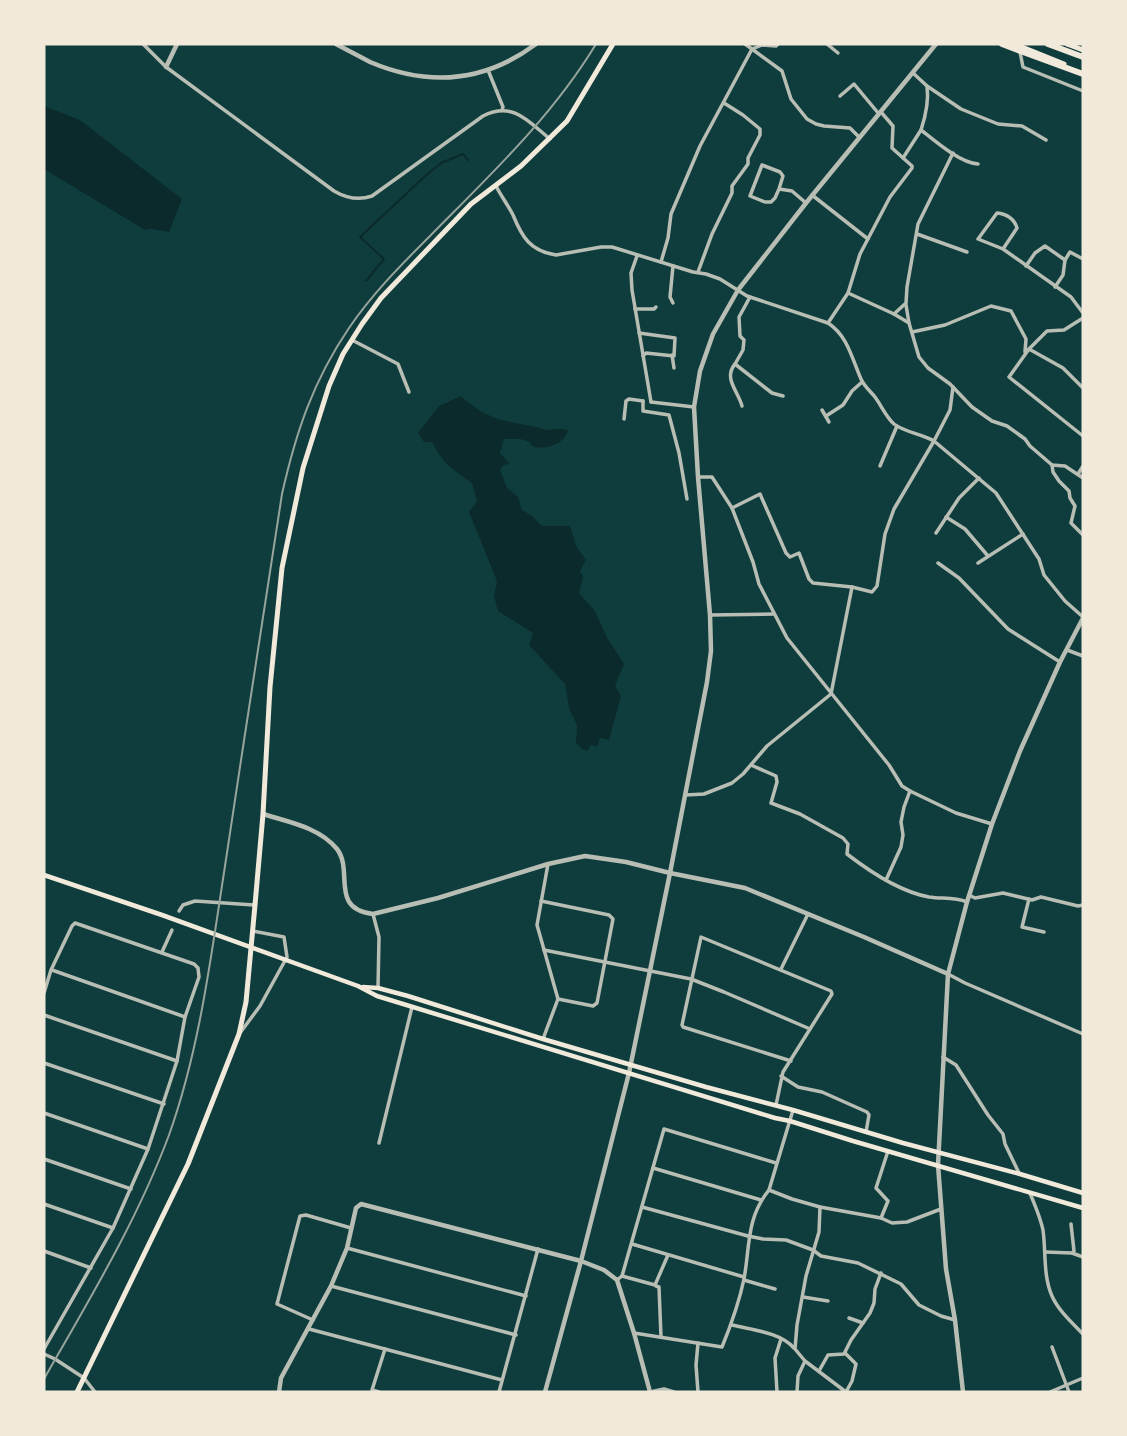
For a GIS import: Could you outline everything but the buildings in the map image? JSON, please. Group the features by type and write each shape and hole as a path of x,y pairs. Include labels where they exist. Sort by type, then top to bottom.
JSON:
{"highway":[{"path":"77,1392 188,1164 239,1034 246,1002 253,931 270,687 282,568 303,468 328,386 362,324 388,291 471,204 522,166 567,121 613,44"},
{"path":"1002,44 1083,72"},
{"path":"1048,44 1083,57"},
{"path":"1067,44 1083,50"},
{"path":"1017,45 1083,72"}],"main road":[{"path":"44,874 358,986 377,996 775,1118 1083,1208"},
{"path":"358,986 378,988 706,1087 1083,1194"}],"street":[{"path":"143,44 166,67 344,197 355,199 372,196 493,111 519,113 550,139"},
{"path":"166,67 177,44"},
{"path":"337,44 370,61 406,74 430,78 480,73 519,57 536,44"},
{"path":"745,44 782,71 791,99 807,119 824,126 850,128 859,137"},
{"path":"661,262 671,214 700,146 752,49 778,44"},
{"path":"827,44 838,52"},
{"path":"545,1392 629,1073 710,668 710,615 694,407 700,371 719,321 738,290 936,44"},
{"path":"1017,45 1023,67 1083,91"},
{"path":"488,70 502,110"},
{"path":"912,73 961,109 998,124 1022,127 1046,140"},
{"path":"828,323 848,293 860,254 890,197 912,168 892,148 893,126 854,84 840,96"},
{"path":"903,158 921,130 926,114 927,86"},
{"path":"698,272 712,234 732,193 732,186 748,164 748,158 760,135 760,129 724,103"},
{"path":"921,130 971,164 978,164"},
{"path":"953,153 920,219 907,287 909,323 919,357 972,407 1026,439 1030,446 1052,465 1065,466 1083,478"},
{"path":"762,165 780,172 783,176 779,189 771,202 750,195 762,165"},
{"path":"496,186 520,234 533,246 544,251 556,255 606,247 620,249 720,279 750,297 833,326 850,349 862,382 892,423 926,436 979,478 1002,501 1039,559 1044,575 1065,601 1083,617 1020,751 992,824 948,974 938,1165 946,1269 963,1392"},
{"path":"779,189 792,191 806,203"},
{"path":"812,195 868,239"},
{"path":"1003,249 1017,228 1008,215 997,213 978,239 1003,249 1071,297 1083,316 1064,330 1047,331 1029,349 1009,377 1083,436"},
{"path":"917,234 967,253"},
{"path":"1026,265 1045,246 1065,260"},
{"path":"1055,287 1063,275 1065,260 1070,252 1083,260"},
{"path":"637,256 631,272 632,290 650,402"},
{"path":"673,266 670,297 673,303"},
{"path":"848,293 909,323"},
{"path":"742,406 730,379 730,370 743,350 744,340 740,336 739,317 750,297"},
{"path":"894,314 906,303"},
{"path":"912,332 946,325 991,306 1011,311 1026,339 1025,354"},
{"path":"635,309 656,307"},
{"path":"639,332 675,338 674,356 672,355 674,368"},
{"path":"352,340 398,364 409,392"},
{"path":"1029,349 1063,368 1083,388"},
{"path":"643,356 646,353 672,355"},
{"path":"735,364 772,393 783,396"},
{"path":"826,416 843,405 862,382"},
{"path":"732,508 760,494 786,553 790,557 799,553 813,583 872,592 877,586 885,534 894,509 909,487 950,410 953,387"},
{"path":"624,419 626,401 629,399 694,407"},
{"path":"643,401 643,411 669,415 682,464 687,499"},
{"path":"822,410 829,422"},
{"path":"880,466 897,426"},
{"path":"1052,465 1053,472 1069,491 1075,506 1071,523 1083,535"},
{"path":"1078,474 1083,466"},
{"path":"698,477 712,477 732,508 760,584 787,638 889,765 902,786 956,813 992,824"},
{"path":"936,533 959,498 979,478"},
{"path":"946,517 965,528 988,556"},
{"path":"978,563 1023,534"},
{"path":"938,563 959,578 1008,629 1060,662"},
{"path":"685,795 705,794 732,783 767,746 831,694 852,587"},
{"path":"710,615 774,614"},
{"path":"1067,650 1083,656"},
{"path":"751,765 776,776 771,803 800,814 843,838 848,844 847,854 886,880 929,897 956,898 967,902"},
{"path":"886,880 901,847 901,822 910,791"},
{"path":"263,814 301,826 333,845 342,862 345,894 356,909 366,913 373,914 438,898 548,864 585,856 626,862 745,888 1083,1034"},
{"path":"543,1039 558,999 537,925 548,864"},
{"path":"969,895 975,898 1003,893 1083,905"},
{"path":"1029,899 1022,927 1044,932"},
{"path":"179,911 183,905 195,901 255,905"},
{"path":"541,901 609,915 613,919 597,1003 593,1006 558,999"},
{"path":"373,914 379,937 378,988"},
{"path":"781,969 808,914"},
{"path":"44,993 51,970 75,923 194,964 200,972 185,1017 177,1061 148,1149 113,1228 44,1352 84,1378 95,1392"},
{"path":"162,952 172,930"},
{"path":"239,1034 260,1006 287,957 284,937 253,931"},
{"path":"776,1105 781,1076 791,1060 810,1029 832,994 831,991 701,937 683,1027 791,1060"},
{"path":"544,950 691,979 810,1029"},
{"path":"51,970 185,1017"},
{"path":"379,1143 412,1007"},
{"path":"44,1015 177,1061"},
{"path":"943,1057 956,1065 1003,1134 1020,1174"},
{"path":"44,1063 164,1104"},
{"path":"781,1076 798,1087 822,1092 867,1112 869,1115 866,1132"},
{"path":"634,1332 722,1347 732,1325 744,1279 748,1236 761,1200 769,1190 793,1110"},
{"path":"44,1113 148,1149"},
{"path":"617,1280 622,1276 632,1244 664,1129 776,1163"},
{"path":"881,1218 888,1201 876,1188 888,1150"},
{"path":"44,1159 131,1189"},
{"path":"653,1168 761,1200"},
{"path":"769,1190 820,1207 881,1218 892,1223 907,1222 941,1209"},
{"path":"1029,1192 1040,1214 1051,1295 1083,1334"},
{"path":"44,1204 113,1228"},
{"path":"279,1392 281,1378 331,1286 346,1248 356,1208 360,1204 538,1249 604,1270 617,1280 650,1392 664,1389 674,1392"},
{"path":"642,1207 748,1236 786,1240 813,1250 821,1256 858,1263 901,1284 919,1305 955,1320"},
{"path":"795,1349 806,1276 819,1232 820,1207"},
{"path":"313,1320 276,1304 300,1216 306,1215 351,1228"},
{"path":"1070,1224 1074,1251 1072,1253"},
{"path":"632,1244 775,1289"},
{"path":"346,1248 526,1296"},
{"path":"499,1392 538,1249"},
{"path":"44,1251 91,1268"},
{"path":"1045,1252 1072,1253 1083,1257"},
{"path":"655,1285 668,1255"},
{"path":"845,1353 874,1303 875,1289 881,1273"},
{"path":"622,1276 659,1287 661,1337"},
{"path":"331,1286 516,1335"},
{"path":"803,1297 828,1301"},
{"path":"849,1318 863,1323"},
{"path":"732,1325 788,1342 805,1361 846,1392 856,1364 845,1353 828,1354 819,1371"},
{"path":"309,1329 502,1380"},
{"path":"777,1392 775,1359 781,1339"},
{"path":"698,1343 698,1392"},
{"path":"1052,1347 1069,1392"},
{"path":"379,1392 372,1390 385,1349"},
{"path":"797,1392 798,1376 805,1361"},
{"path":"1050,1392 1083,1378"}],"water":[{"path":"44,106 80,120 182,199 169,232 145,230 44,169"},
{"path":"461,396 480,411 498,419 550,430 568,430 564,438 556,444 541,448 521,439 504,439 500,453 510,464 503,465 500,470 507,488 518,497 522,510 542,526 570,526 576,546 586,560 580,571 583,577 579,593 595,611 607,638 624,664 615,686 621,696 609,740 600,738 597,747 591,745 587,751 576,743 577,725 569,708 565,684 529,645 533,633 498,611 494,596 497,581 469,512 477,501 472,483 449,466 432,442 424,442 418,433 439,406"}],"waterway":[{"path":"366,281 384,259 360,237 441,163 463,154 468,160"}],"railway":[{"path":"44,1379 111,1260 142,1198 169,1135 189,1069 209,968 282,494 307,408 336,348 367,303 540,121 579,71 596,44"}]}
